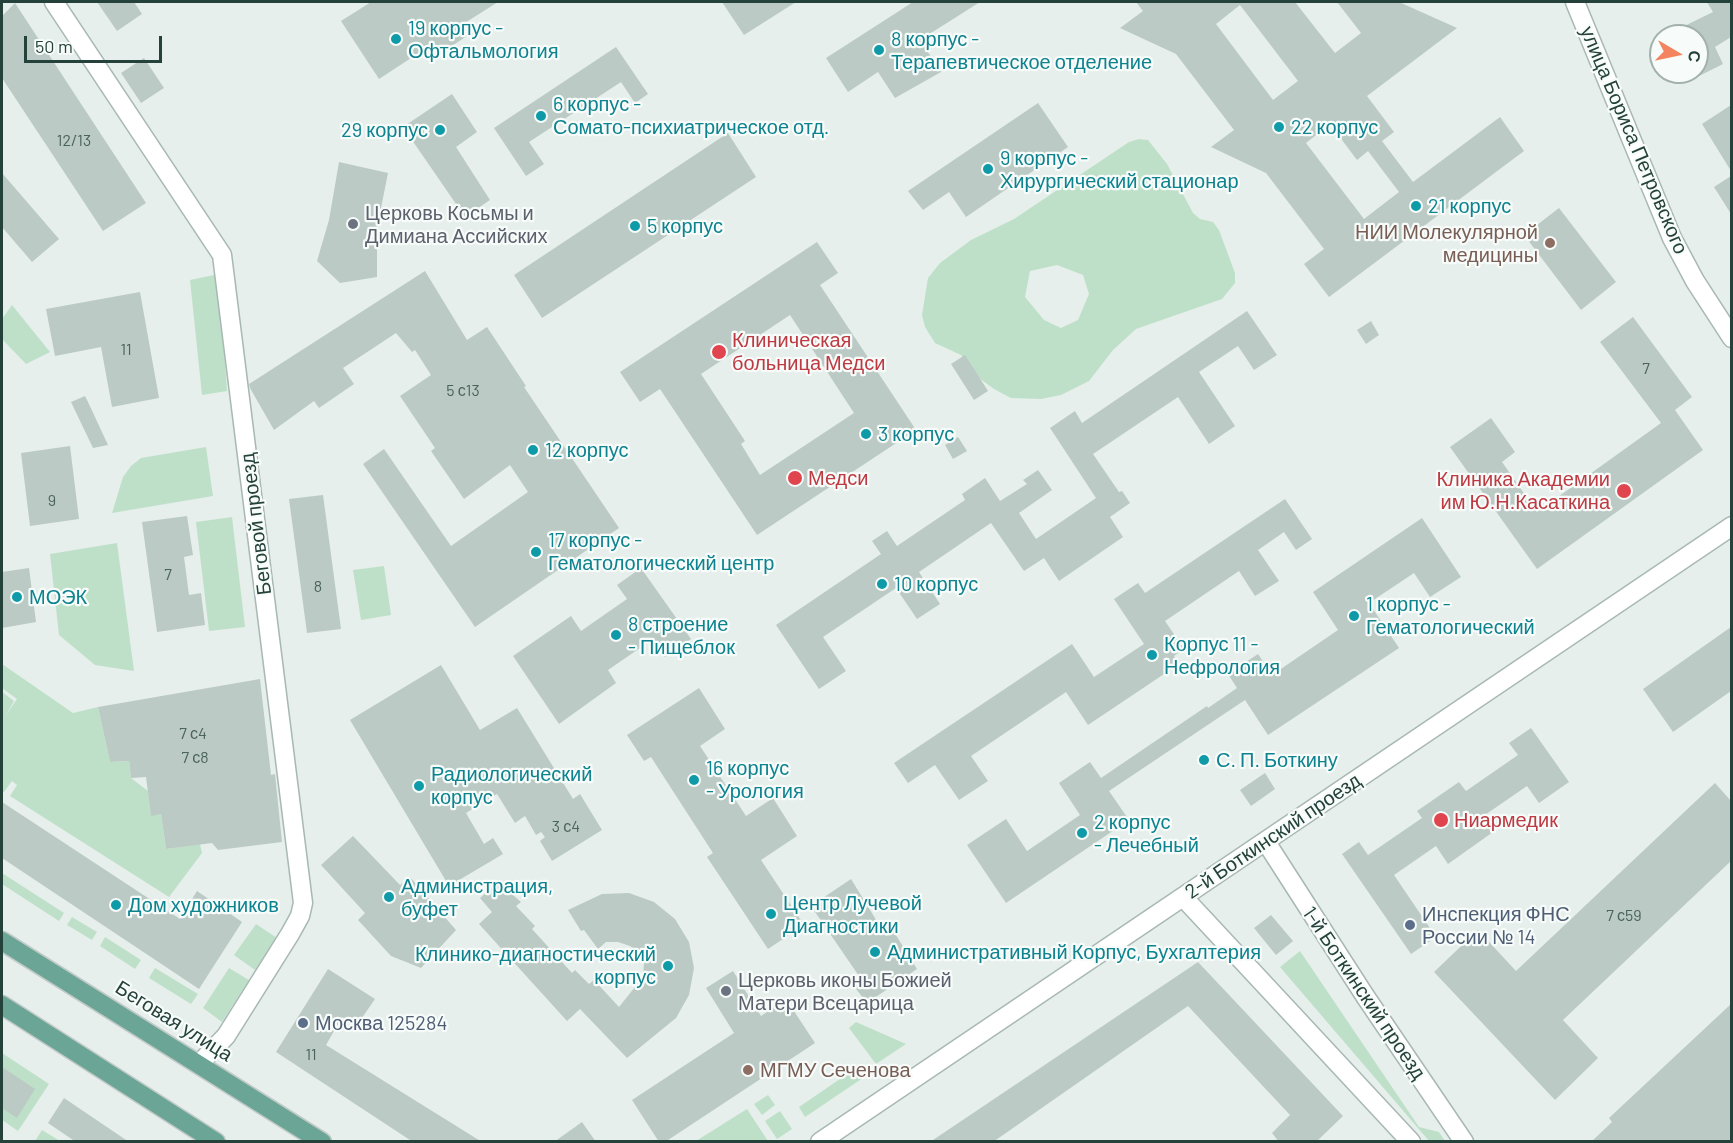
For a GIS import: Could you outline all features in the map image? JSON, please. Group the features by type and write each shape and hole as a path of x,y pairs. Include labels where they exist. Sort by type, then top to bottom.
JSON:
{"main road":[{"name":"Беговая улица","path":"2,941 200,1063 322,1142"},
{"path":"2,1005 216,1142"}],"street":[{"name":"Беговой проезд","path":"54,2 222,255 303,903 300,916 290,934 226,1036 200,1063"},
{"name":"улица Бориса Петровского","path":"1575,2 1672,238 1695,281 1731,338"},
{"name":"2-й Боткинский проезд","path":"820,1142 1729,528"},
{"name":"1-й Боткинский проезд","path":"1266,842 1358,986 1464,1142"},
{"path":"1182,897 1411,1142"}],"green space":[{"path":"1139,139 1148,140 1167,164 1193,213 1200,219 1213,222 1219,230 1235,273 1235,283 1222,299 1136,329 1113,350 1089,381 1061,395 1041,399 1011,398 979,378 961,355 935,343 925,327 922,315 928,278 940,263 971,240 1014,219 1129,142","holes":["1057,265 1083,275 1089,294 1078,320 1061,328 1044,320 1025,297 1030,271"]},
{"path":"219,274 227,391 202,395 190,280"},
{"path":"12,305 50,352 26,364 2,339 2,319"},
{"path":"206,447 213,496 112,513 123,477 141,458"},
{"path":"232,517 245,627 209,631 196,522"},
{"path":"117,543 134,671 95,665 59,635 50,554"},
{"path":"384,566 391,615 361,620 353,570"},
{"path":"2,664 73,713 98,707 110,762 129,761 131,778 148,791 151,815 161,814 166,849 200,844 202,853 169,897 10,796 17,785 12,781 4,792 2,791 2,692 14,701 6,715 17,699 2,688"},
{"path":"2,873 64,913 59,921 2,884"},
{"path":"72,917 97,932 92,940 67,925"},
{"path":"256,924 277,938 255,970 234,955"},
{"path":"105,937 141,960 135,969 100,946"},
{"path":"1300,951 1419,1127 1439,1132 1445,1141 1429,1141 1280,967"},
{"path":"155,968 198,994 191,1004 149,978"},
{"path":"229,968 249,980 222,1022 203,1008"},
{"path":"856,1022 906,1044 876,1064 849,1028"},
{"path":"2,1053 49,1084 18,1131 2,1120"},
{"path":"856,1068 863,1078 805,1117 799,1107"},
{"path":"768,1095 775,1105 762,1115 754,1104"},
{"path":"747,1109 768,1141 696,1141"},
{"path":"780,1111 792,1129 777,1139 765,1121"},
{"path":"42,1130 60,1141 35,1141"}],"building":[{"path":"97,2 134,2 142,14 117,31"},
{"name":"19 корпус - Офтальмология","path":"371,2 498,2 460,26 467,36 441,53 434,43 379,79 341,21"},
{"path":"722,2 796,2 744,35"},
{"name":"8 корпус - Терапевтическое отделение","path":"913,2 980,2 920,40 941,72 895,98 878,72 848,92 826,58"},
{"name":"22 корпус","path":"1136,2 1295,2 1335,53 1361,33 1337,2 1399,2 1457,28 1367,96 1394,132 1382,141 1413,182 1500,117 1524,151 1329,297 1304,264 1324,249 1266,173 1211,147 1234,130 1176,54 1120,28 1143,11","holes":["1240,5 1298,81 1273,100 1216,24","1330,124 1357,160 1368,151 1399,192 1364,219 1306,143"]},
{"path":"1707,2 1731,2 1731,37 1715,47 1723,64 1709,71 1709,24 1688,24 1713,12"},
{"path":"15,3 146,203 103,231 2,78 2,16"},
{"name":"6 корпус - Сомато-психиатрическое отд.","path":"616,47 648,94 635,103 621,82 529,142 544,164 526,176 494,128"},
{"path":"144,58 164,88 141,103 121,73"},
{"path":"452,94 477,132 456,147 490,200 465,217 403,127"},
{"name":"9 корпус - Хирургический стационар","path":"1038,103 1068,147 966,217 949,192 923,210 908,191"},
{"path":"1731,105 1731,171 1702,124"},
{"name":"5 корпус","path":"728,133 756,177 542,318 514,275"},
{"name":"Церковь Косьмы и Димиана Ассийских","path":"339,162 388,173 377,228 377,277 340,283 317,261 329,220"},
{"path":"2,173 59,239 32,262 2,227"},
{"path":"1731,176 1731,214 1714,187"},
{"path":"1559,208 1616,282 1581,310 1524,235"},
{"path":"817,242 838,273 820,285 916,430 757,535 660,389 640,402 620,372","holes":["790,315 854,413 760,475 741,444 745,441 701,374"]},
{"path":"425,271 467,340 487,327 526,386 524,387 619,528 475,627 363,464 384,449 451,546 528,492 510,465 464,499 431,451 435,448 400,396 431,375 415,350 412,352 396,333 343,368 354,384 319,408 314,401 274,430 249,384"},
{"path":"140,292 159,398 112,407 101,347 55,356 46,309"},
{"path":"1247,311 1277,355 1254,370 1238,346 1199,372 1235,426 1209,444 1178,397 1093,454 1119,492 1122,491 1130,503 1110,517 1123,537 1059,581 1044,558 1024,571 991,523 919,572 940,604 917,619 896,588 823,637 846,671 819,689 776,625 881,554 872,541 887,531 897,546 965,500 962,494 985,478 1000,501 1027,484 1023,480 1038,470 1052,490 1019,513 1036,539 1096,498 1050,428 1075,411 1082,423"},
{"path":"1633,317 1692,397 1675,410 1703,450 1537,569 1450,447 1491,418 1515,452 1502,462 1537,512 1661,423 1600,342"},
{"path":"1371,321 1379,335 1366,344 1357,330"},
{"path":"965,355 988,391 974,400 951,364"},
{"path":"85,396 108,445 93,448 71,402"},
{"path":"958,437 967,451 953,459 945,445"},
{"path":"70,446 79,519 30,526 21,453"},
{"path":"323,495 341,629 307,633 289,499"},
{"name":"Корпус 11 - Нефрология","path":"1285,499 1312,539 1296,550 1284,532 1258,550 1279,581 1255,596 1239,571 1165,621 1184,649 1174,656 1179,664 1088,725 1066,692 971,756 988,781 959,800 935,765 908,783 894,763 1072,644 1094,677 1144,644 1114,599 1138,583 1145,593"},
{"path":"187,516 193,555 184,557 189,595 201,593 205,625 157,632 142,522"},
{"path":"1422,518 1461,577 1430,597 1414,573 1369,603 1399,648 1268,735 1245,700 1109,791 1129,820 1006,903 967,845 1006,819 1027,851 1080,815 1059,783 1090,762 1101,778 1237,688 1228,674 1258,654 1272,675 1338,630 1313,592"},
{"name":"МОЭК","path":"29,568 36,622 2,628 2,572"},
{"name":"8 строение - Пищеблок","path":"641,568 691,639 665,657 653,639 608,670 616,683 559,724 513,656 571,616 581,631 627,599 617,585"},
{"path":"1731,627 1731,691 1673,732 1643,689"},
{"path":"441,665 480,730 517,708 573,799 580,794 602,830 552,861 540,841 545,837 541,832 536,835 525,816 515,823 497,794 466,813 484,844 493,838 503,854 449,886 350,720"},
{"path":"260,679 271,775 275,774 282,842 218,850 212,843 166,849 161,814 151,816 146,777 131,778 129,761 110,762 98,707"},
{"name":"16 корпус - Урология","path":"699,688 725,729 700,746 746,816 773,798 797,836 761,860 804,925 768,949 707,857 713,853 651,757 644,761 627,735"},
{"path":"1531,728 1569,782 1539,803 1527,786 1482,817 1493,832 1448,864 1436,846 1394,875 1436,937 1411,954 1342,854 1359,842 1368,855 1422,818 1417,811 1459,782 1466,791 1518,755 1509,743"},
{"path":"1265,773 1275,789 1251,806 1240,790"},
{"path":"1715,783 1731,801 1731,861 1563,1020 1598,1058 1555,1100 1434,972 1478,930 1516,971"},
{"name":"Дом художников","path":"2,802 180,919 197,891 242,922 199,989 2,858"},
{"name":"Администрация, буфет","path":"353,836 400,885 410,877 456,930 421,968 391,956 358,920 365,913 321,865"},
{"name":"Административный Корпус, Бухгалтерия","path":"851,879 886,936 894,932 917,969 867,1003 853,985 861,979 811,906"},
{"path":"498,882 521,902 516,906 535,926 532,929 572,973 575,970 589,984 594,980 619,1007 643,977 644,964 640,954 630,946 618,942 606,942 598,949 584,930 581,931 568,910 602,894 629,893 654,902 675,919 689,942 694,968 689,995 676,1018 627,1058 580,1009 567,1021 479,924 492,912 480,898"},
{"path":"1271,915 1293,941 1276,955 1254,928"},
{"path":"1198,962 1343,1116 1316,1142 1279,1142 1272,1133 1290,1115 1188,1006 993,1142 930,1142"},
{"path":"328,969 375,999 357,1025 342,1017 326,1045 482,1142 413,1142 276,1052"},
{"path":"733,971 761,1016 786,999 815,1043 665,1142 659,1142 632,1100 734,1033 706,988"},
{"path":"1731,1004 1731,1142 1591,1142 1612,1122 1609,1118"},
{"path":"2,1067 35,1089 17,1118 2,1108"},
{"path":"64,1098 129,1142 76,1142 48,1123"},
{"path":"582,1122 596,1142 554,1142"}],"place":[{"name":"19 корпус - Офтальмология","path":"396,39"},
{"name":"8 корпус - Терапевтическое отделение","path":"879,50"},
{"name":"6 корпус - Сомато-психиатрическое отд.","path":"541,116"},
{"name":"22 корпус","path":"1279,127"},
{"name":"29 корпус","path":"440,130"},
{"name":"9 корпус - Хирургический стационар","path":"988,169"},
{"name":"21 корпус","path":"1416,206"},
{"name":"Церковь Косьмы и Димиана Ассийских","path":"353,224"},
{"name":"5 корпус","path":"635,226"},
{"name":"НИИ Молекулярной медицины","path":"1550,243"},
{"name":"Клиническая больница Медси","path":"719,352"},
{"name":"3 корпус","path":"866,434"},
{"name":"12 корпус","path":"533,450"},
{"name":"Медси","path":"795,478"},
{"name":"Клиника Академии им Ю.Н.Касаткина","path":"1624,491"},
{"name":"17 корпус - Гематологический центр","path":"536,552"},
{"name":"10 корпус","path":"882,584"},
{"name":"МОЭК","path":"17,597"},
{"name":"1 корпус - Гематологический","path":"1354,616"},
{"name":"8 строение - Пищеблок","path":"616,635"},
{"name":"Корпус 11 - Нефрология","path":"1152,655"},
{"name":"С. П. Боткину","path":"1204,760"},
{"name":"16 корпус - Урология","path":"694,780"},
{"name":"Радиологический корпус","path":"419,786"},
{"name":"Ниармедик","path":"1441,820"},
{"name":"2 корпус - Лечебный","path":"1082,833"},
{"name":"Администрация, буфет","path":"389,897"},
{"name":"Дом художников","path":"116,905"},
{"name":"Центр Лучевой Диагностики","path":"771,914"},
{"name":"Инспекция ФНС России № 14","path":"1410,925"},
{"name":"Административный Корпус, Бухгалтерия","path":"875,952"},
{"name":"Клинико-диагностический корпус","path":"668,966"},
{"name":"Церковь иконы Божией Матери Всецарица","path":"726,991"},
{"name":"Москва 125284","path":"303,1023"},
{"name":"МГМУ Сеченова","path":"748,1070"}]}
